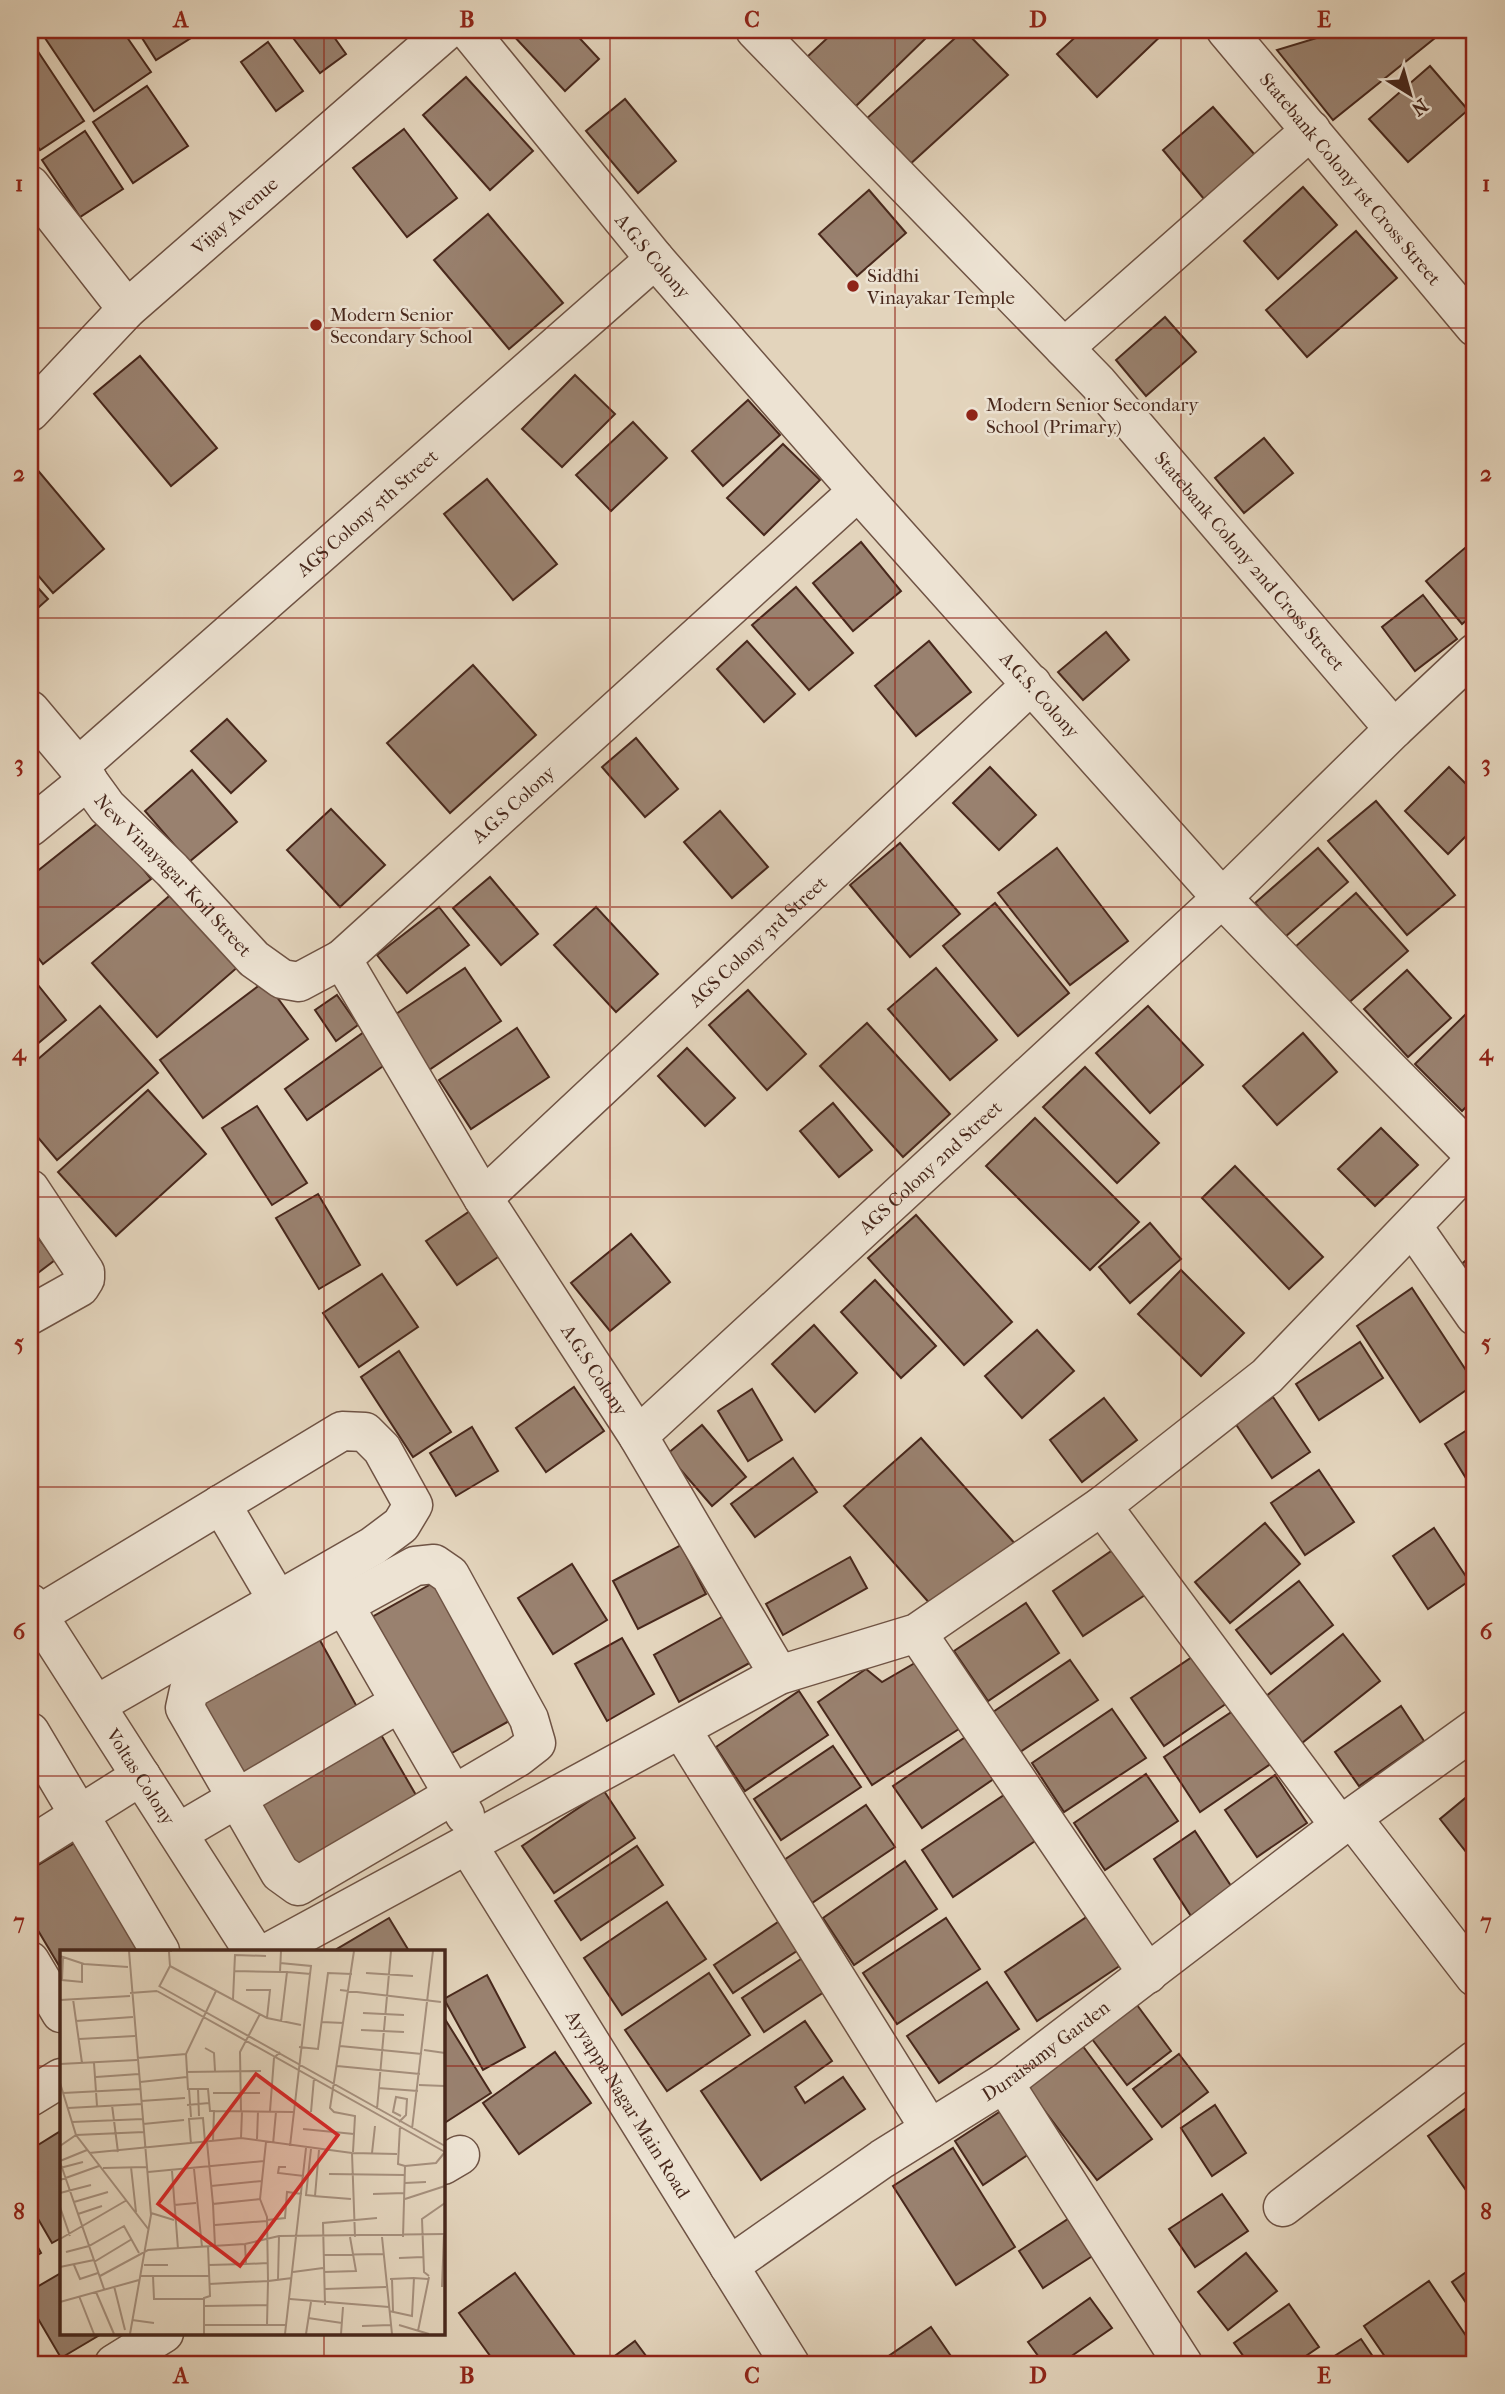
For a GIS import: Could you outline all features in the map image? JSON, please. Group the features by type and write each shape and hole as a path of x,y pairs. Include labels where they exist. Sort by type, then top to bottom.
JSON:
{"street":[{"name":"Vijay Avenue","path":"30,412 127,309 447,30"},
{"name":"A.G.S Colony","path":"468,30 655,259 858,491 342,959 483,1198 638,1436 779,1675"},
{"name":"Statebank Colony 2nd Cross Street","path":"755,30 1098,383 1394,729"},
{"name":"Statebank Colony 1st Cross Street","path":"1226,30 1475,327"},
{"path":"1064,348 1311,130"},
{"path":"30,185 127,309"},
{"name":"AGS Colony 5th Street","path":"30,827 83,774 655,259"},
{"name":"A.G.S. Colony","path":"858,491 1222,898 1475,1158"},
{"name":"AGS Colony 2nd Street","path":"638,1436 1222,898 1475,653"},
{"name":"AGS Colony 3rd Street","path":"483,1198 1032,684"},
{"name":"New Vinayagar Koil Street","path":"30,710 107,807 173,870 254,959 282,979 299,982 342,959"},
{"path":"273,1950 779,1675 917,1633 1102,1506 1267,1376 1413,1227 1475,1158"},
{"path":"30,1189 85,1272 85,1279 80,1287 30,1315"},
{"path":"1413,1227 1475,1316"},
{"path":"38,1628 220,1504 342,1431 365,1432 382,1449 413,1505 401,1525 373,1546 96,1705"},
{"path":"220,1504 278,1601"},
{"path":"1102,1506 1346,1822 1475,1977"},
{"path":"434,1564 450,1575 529,1719 536,1743 518,1757 298,1886 280,1873 185,1708 189,1690 344,1605 415,1566 434,1564"},
{"name":"Ayyappa Nagar Main Road","path":"344,1605 453,1795 472,1841 790,2364"},
{"name":"Voltas Colony","path":"38,1628 96,1705 253,1950"},
{"path":"917,1633 1148,1974"},
{"path":"178,1833 399,1703"},
{"path":"681,1729 930,2129"},
{"name":"Duraisamy Garden","path":"729,2266 882,2159 1004,2083 1346,1822 1475,1729"},
{"path":"30,1732 159,1950"},
{"path":"30,1846 141,1776"},
{"path":"30,1961 60,2011"},
{"path":"1283,2207 1475,2060"},
{"path":"30,2097 60,2079"},
{"path":"1004,2083 1183,2364"},
{"path":"114,2364 162,2334"}],"building":[{"path":"57,30 122,30 151,72 94,111 45,38"},
{"path":"137,30 201,30 202,31 156,60"},
{"path":"287,30 329,30 346,54 320,73"},
{"path":"514,30 572,30 599,59 565,91 511,33"},
{"path":"836,30 922,30 928,36 855,107 807,57"},
{"path":"964,30 1008,75 908,166 865,120"},
{"path":"1083,30 1167,30 1097,97 1057,54"},
{"path":"1343,30 1430,30 1435,38 1333,120 1277,50"},
{"path":"268,42 303,91 276,111 241,62"},
{"path":"35,47 84,121 40,150 30,135 30,51"},
{"path":"1430,66 1468,110 1408,162 1369,119"},
{"path":"466,77 533,151 490,190 423,115"},
{"path":"147,86 188,146 133,183 93,122"},
{"path":"625,99 676,161 638,193 586,131"},
{"path":"1213,107 1255,155 1204,199 1163,150"},
{"path":"404,129 457,198 407,237 353,168"},
{"path":"85,131 123,189 80,217 42,160"},
{"path":"1303,187 1337,225 1278,279 1244,241"},
{"path":"869,190 906,233 857,276 819,234"},
{"path":"488,214 563,303 509,349 434,260"},
{"path":"1356,231 1397,278 1307,357 1266,310"},
{"path":"1165,317 1196,352 1146,396 1116,360"},
{"path":"140,356 217,448 171,486 94,394"},
{"path":"575,375 615,414 562,467 522,429"},
{"path":"748,400 780,435 723,486 692,451"},
{"path":"633,422 667,458 611,511 576,475"},
{"path":"1264,438 1293,473 1244,513 1215,478"},
{"path":"783,444 820,480 764,535 727,498"},
{"path":"30,461 104,549 53,593 30,566"},
{"path":"487,479 557,564 513,600 444,514"},
{"path":"861,542 901,591 853,631 813,583"},
{"path":"1472,542 1475,545 1475,613 1462,624 1426,581"},
{"path":"30,579 48,599 30,615"},
{"path":"796,587 853,653 809,690 752,625"},
{"path":"1423,595 1457,639 1415,671 1382,627"},
{"path":"1106,632 1129,660 1083,700 1058,672"},
{"path":"747,641 795,694 764,722 717,669"},
{"path":"929,641 971,692 916,736 875,686"},
{"path":"473,665 536,735 450,813 387,743"},
{"path":"227,719 266,761 231,793 191,751"},
{"path":"636,738 678,789 645,817 602,767"},
{"path":"990,767 1036,815 999,850 953,803"},
{"path":"1449,767 1475,793 1475,827 1448,854 1405,811"},
{"path":"192,770 237,822 189,862 145,811"},
{"path":"1376,801 1455,895 1407,935 1328,841"},
{"path":"331,809 385,865 340,907 287,850"},
{"path":"720,811 768,867 732,898 684,842"},
{"path":"103,819 151,879 43,964 30,947 30,877"},
{"path":"900,843 960,914 910,957 850,885"},
{"path":"1057,848 1128,941 1070,985 998,893"},
{"path":"1318,848 1348,882 1285,937 1255,903"},
{"path":"490,877 538,934 501,965 453,908"},
{"path":"183,884 247,959 157,1037 92,963"},
{"path":"1356,893 1408,951 1346,1005 1295,947"},
{"path":"995,903 1069,993 1018,1036 943,946"},
{"path":"439,907 469,945 407,993 377,955"},
{"path":"596,907 658,974 616,1012 554,945"},
{"path":"465,968 501,1021 429,1070 393,1016"},
{"path":"936,968 997,1040 950,1080 888,1009"},
{"path":"1407,970 1451,1018 1408,1057 1364,1009"},
{"path":"30,975 66,1020 30,1050"},
{"path":"265,981 308,1039 203,1118 160,1060"},
{"path":"748,990 806,1054 767,1090 709,1025"},
{"path":"337,995 358,1025 336,1041 315,1010"},
{"path":"100,1006 158,1073 57,1160 30,1128 30,1066"},
{"path":"1148,1006 1203,1065 1150,1113 1096,1053"},
{"path":"1473,1007 1475,1098 1462,1111 1415,1064"},
{"path":"867,1023 950,1114 903,1157 820,1066"},
{"path":"517,1028 549,1077 471,1129 439,1080"},
{"path":"364,1032 386,1064 307,1120 285,1089"},
{"path":"1303,1033 1337,1072 1277,1125 1243,1086"},
{"path":"687,1048 735,1098 705,1126 658,1076"},
{"path":"1085,1067 1159,1143 1117,1183 1043,1107"},
{"path":"148,1090 206,1154 116,1236 58,1172"},
{"path":"833,1103 872,1150 839,1177 800,1131"},
{"path":"257,1106 307,1183 272,1205 222,1128"},
{"path":"1035,1118 1139,1222 1090,1270 986,1166"},
{"path":"1381,1128 1418,1165 1375,1206 1338,1169"},
{"path":"1235,1166 1323,1257 1289,1289 1202,1198"},
{"path":"318,1194 360,1265 319,1289 276,1218"},
{"path":"470,1211 501,1255 457,1285 426,1241"},
{"path":"916,1215 1012,1322 964,1365 868,1258"},
{"path":"1150,1223 1181,1259 1130,1303 1099,1267"},
{"path":"30,1227 55,1260 30,1279"},
{"path":"631,1234 670,1282 610,1331 571,1283"},
{"path":"1475,1253 1475,1287 1459,1266"},
{"path":"1181,1270 1244,1333 1201,1376 1138,1314"},
{"path":"382,1274 418,1327 359,1367 323,1313"},
{"path":"875,1280 936,1346 901,1378 841,1312"},
{"path":"1412,1288 1475,1384 1420,1422 1357,1326"},
{"path":"814,1325 857,1373 815,1412 772,1364"},
{"path":"1037,1330 1074,1371 1022,1418 985,1376"},
{"path":"1360,1342 1383,1378 1319,1420 1296,1384"},
{"path":"399,1351 451,1432 413,1457 361,1377"},
{"path":"574,1387 604,1431 546,1472 516,1428"},
{"path":"752,1389 782,1440 748,1461 718,1411"},
{"path":"1273,1397 1310,1452 1272,1478 1235,1423"},
{"path":"1104,1398 1137,1440 1082,1482 1050,1440"},
{"path":"702,1425 746,1477 712,1506 667,1454"},
{"path":"1475,1425 1475,1493 1445,1444"},
{"path":"472,1427 498,1471 456,1496 430,1453"},
{"path":"921,1438 1017,1546 939,1614 844,1506"},
{"path":"793,1458 817,1492 755,1537 731,1504"},
{"path":"1319,1470 1354,1522 1305,1555 1271,1503"},
{"path":"1265,1523 1300,1564 1230,1623 1195,1582"},
{"path":"1434,1528 1469,1581 1428,1609 1393,1556"},
{"path":"681,1545 706,1594 638,1629 613,1581"},
{"path":"1120,1545 1151,1591 1083,1636 1053,1591"},
{"path":"850,1557 867,1588 783,1635 766,1604"},
{"path":"572,1564 607,1620 553,1654 518,1598"},
{"path":"440,1579 518,1716 443,1758 365,1621"},
{"path":"1299,1581 1333,1625 1271,1674 1236,1630"},
{"path":"1026,1603 1059,1653 988,1701 954,1651"},
{"path":"729,1613 755,1660 679,1702 654,1655"},
{"path":"1343,1634 1380,1681 1302,1743 1265,1697"},
{"path":"317,1635 361,1714 242,1781 198,1703"},
{"path":"622,1638 654,1694 607,1721 575,1664"},
{"path":"1201,1651 1233,1699 1164,1746 1131,1698"},
{"path":"920,1660 962,1727 872,1785 818,1702 866,1669 882,1682"},
{"path":"1070,1660 1098,1700 1020,1752 993,1712"},
{"path":"799,1691 828,1735 745,1791 716,1747"},
{"path":"1401,1706 1424,1741 1359,1786 1335,1752"},
{"path":"1239,1707 1275,1761 1200,1812 1164,1757"},
{"path":"1112,1709 1146,1758 1064,1812 1032,1763"},
{"path":"380,1733 420,1802 295,1874 255,1805"},
{"path":"970,1734 998,1776 922,1828 893,1786"},
{"path":"833,1746 861,1787 781,1840 754,1799"},
{"path":"1146,1774 1178,1821 1105,1870 1074,1823"},
{"path":"1275,1775 1307,1823 1257,1857 1225,1810"},
{"path":"1475,1790 1475,1847 1467,1853 1440,1819"},
{"path":"604,1791 635,1838 554,1893 522,1846"},
{"path":"1010,1791 1041,1837 953,1897 922,1850"},
{"path":"866,1805 895,1847 809,1905 781,1862"},
{"path":"1195,1831 1233,1889 1191,1916 1154,1859"},
{"path":"83,1838 150,1950 60,1950 60,1967 30,1917 30,1870"},
{"path":"637,1846 663,1885 581,1940 555,1901"},
{"path":"905,1861 937,1909 854,1965 823,1918"},
{"path":"667,1902 706,1959 622,2015 584,1958"},
{"path":"787,1916 806,1945 733,1993 714,1965"},
{"path":"1088,1916 1121,1965 1037,2021 1005,1972"},
{"path":"389,1918 408,1950 338,1950"},
{"path":"946,1918 980,1969 897,2024 863,1973"},
{"path":"813,1951 836,1984 764,2032 742,1998"},
{"path":"709,1973 750,2035 667,2091 625,2030"},
{"path":"487,1975 525,2047 483,2070 444,1999"},
{"path":"987,1982 1019,2029 939,2083 907,2036"},
{"path":"1137,2005 1171,2051 1127,2085 1092,2039"},
{"path":"444,2018 491,2093 444,2123"},
{"path":"805,2021 832,2061 795,2087 805,2103 843,2077 865,2109 761,2180 701,2091"},
{"path":"1079,2041 1152,2139 1097,2180 1023,2082"},
{"path":"555,2052 591,2103 519,2154 483,2103"},
{"path":"1179,2054 1208,2092 1162,2127 1133,2089"},
{"path":"1215,2105 1246,2153 1212,2176 1181,2128"},
{"path":"1004,2109 1032,2152 983,2185 955,2141"},
{"path":"1465,2109 1475,2123 1475,2203 1428,2136"},
{"path":"59,2132 60,2239 52,2243 30,2205 30,2150"},
{"path":"953,2148 1015,2247 956,2285 893,2186"},
{"path":"1222,2194 1248,2231 1195,2267 1169,2229"},
{"path":"1071,2217 1094,2255 1043,2288 1019,2251"},
{"path":"30,2233 41,2253 30,2260"},
{"path":"1246,2253 1277,2291 1228,2330 1198,2292"},
{"path":"1475,2266 1475,2316 1452,2282"},
{"path":"515,2273 581,2364 496,2364 459,2313"},
{"path":"60,2274 60,2334 101,2334 61,2358 30,2305 30,2291"},
{"path":"1429,2281 1475,2349 1475,2364 1390,2364 1364,2326"},
{"path":"1090,2298 1112,2328 1060,2364 1044,2364 1028,2342"},
{"path":"1289,2304 1319,2347 1294,2364 1249,2364 1234,2343"},
{"path":"931,2327 955,2362 877,2364"},
{"path":"1361,2339 1378,2364 1322,2364"},
{"path":"635,2341 652,2364 604,2364"}],"place":[{"name":"Siddhi Vinayakar Temple","path":"853,286"},
{"name":"Modern Senior Secondary School","path":"316,325"},
{"name":"Modern Senior Secondary School (Primary)","path":"972,415"}]}
